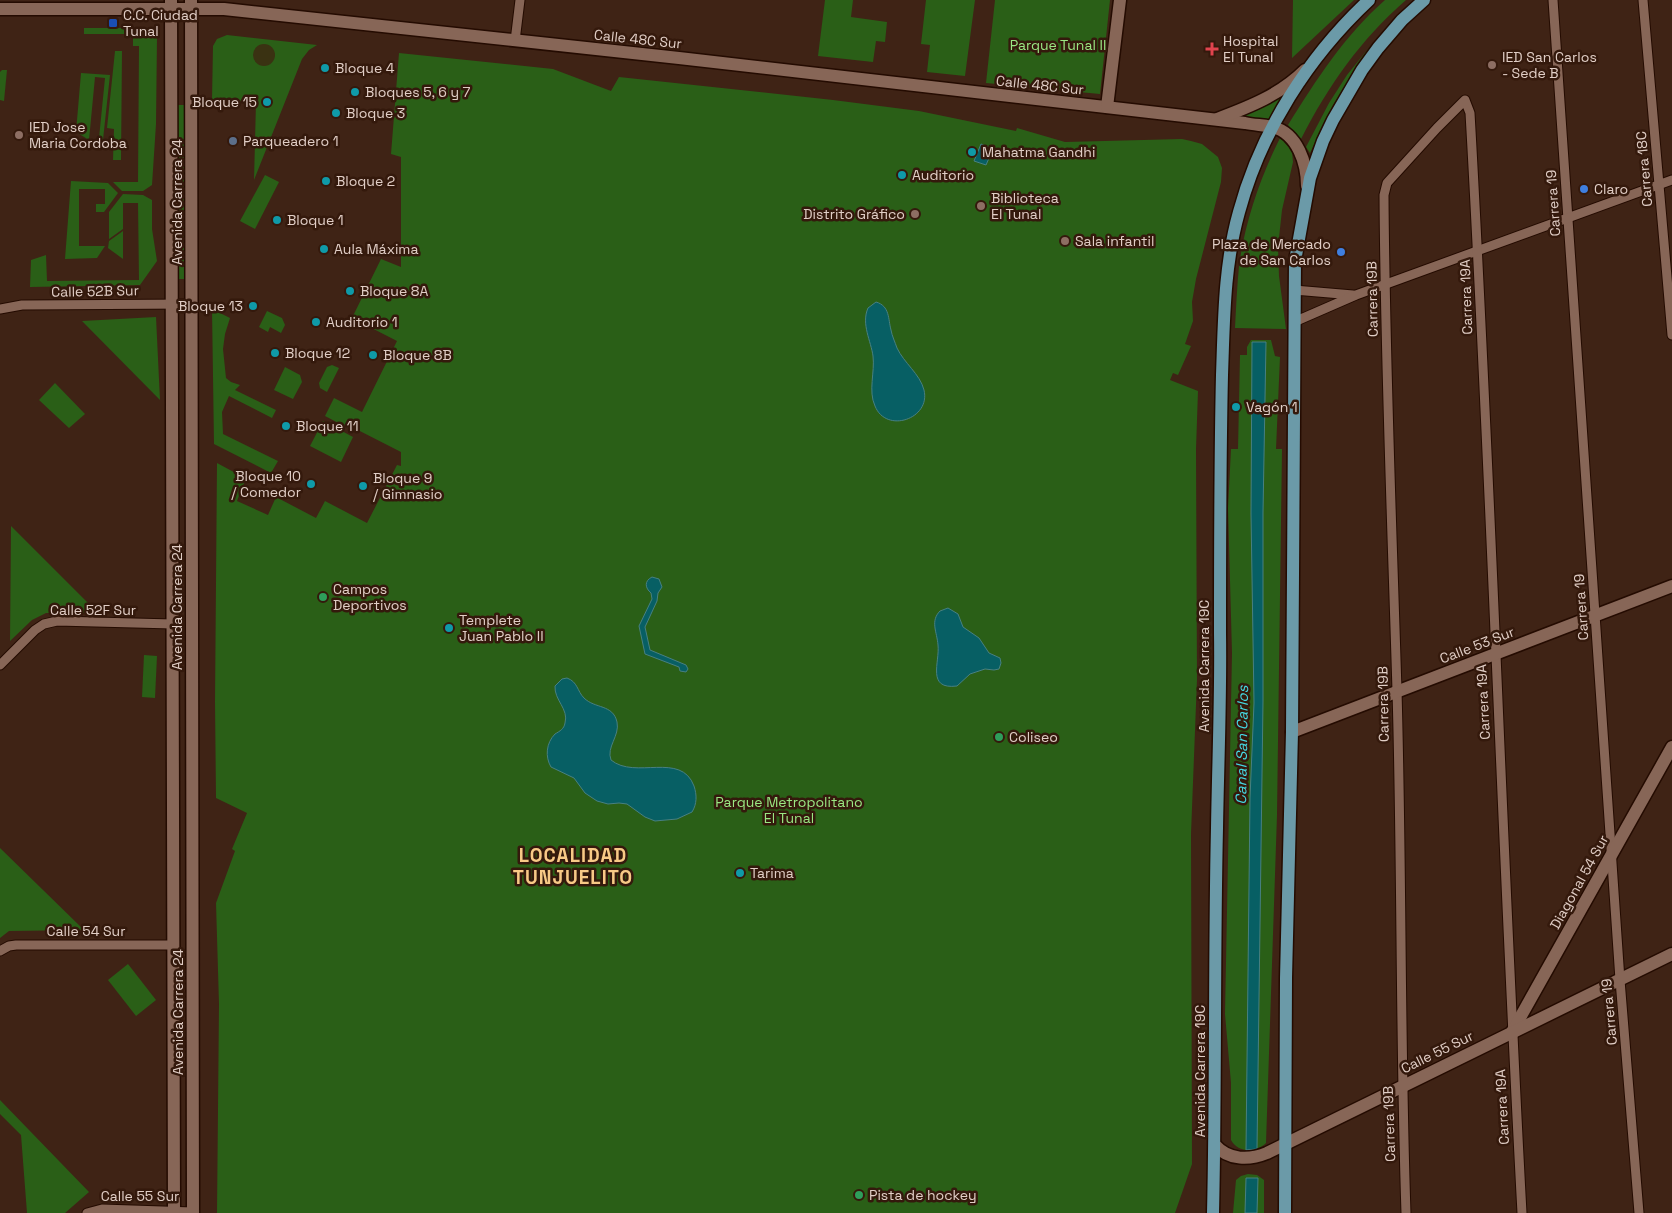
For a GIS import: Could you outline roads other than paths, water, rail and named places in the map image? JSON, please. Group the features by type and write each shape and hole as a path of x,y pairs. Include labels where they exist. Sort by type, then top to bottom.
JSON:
{"main road":[{"name":"Avenida Carrera 19C","path":"1213,1213 1216,828 1220,677 1219,481 1224,307 1228,262 1238,213 1251,171 1271,127 1312,62 1369,0"},
{"path":"1285,1213 1286,978 1292,732 1294,290 1296,249 1306,194 1314,165 1333,120 1362,70 1389,34 1424,0"}],"street":[{"path":"515,41 520,0"},
{"path":"1107,107 1120,0"},
{"name":"Carrera 19","path":"1552,0 1620,980 1639,1213"},
{"name":"Carrera 18C","path":"1643,0 1672,335"},
{"name":"Avenida Carrera 24","path":"171,4 174,1212"},
{"name":"Calle 48C Sur","path":"0,9 191,4 230,10 1107,107 1271,127"},
{"name":"Avenida Carrera 24","path":"191,4 193,1213"},
{"path":"1215,120 1271,97 1293,81 1312,62"},
{"name":"Carrera 19A","path":"1384,195 1387,183 1465,100 1470,113 1478,251 1512,1032 1522,1213"},
{"path":"1271,127 1286,135 1301,152 1305,165 1306,194"},
{"path":"1294,322 1356,295 1672,180"},
{"name":"Carrera 19B","path":"1384,195 1397,692 1402,1086 1406,1213"},
{"path":"1294,290 1356,295"},
{"name":"Calle 52B Sur","path":"0,309 22,305 192,304"},
{"name":"Calle 53 Sur","path":"1292,732 1672,586"},
{"name":"Calle 52F Sur","path":"0,665 44,624 57,622 173,624"},
{"name":"Diagonal 54 Sur","path":"1512,1032 1672,747"},
{"name":"Calle 54 Sur","path":"0,951 9,946 16,945 174,945"},
{"name":"Calle 55 Sur","path":"1215,1146 1227,1155 1234,1157 1248,1158 1261,1155 1672,954"},
{"name":"Calle 55 Sur","path":"87,1213 102,1209 193,1213"}],"water":[{"path":"981,144 993,149 986,165 974,161"},
{"path":"876,302 881,304 886,310 897,348 919,379 924,390 924,400 921,409 906,419 897,421 881,415 873,400 873,356 867,332 866,314 868,308"},
{"path":"1252,342 1266,342 1257,1149 1246,1150 1250,798 1254,703 1251,514"},
{"path":"652,577 659,579 662,587 645,627 650,650 686,665 688,669 686,672 680,671 679,667 645,654 639,626 652,599 646,585"},
{"path":"948,608 958,614 963,627 979,638 989,653 1000,658 999,669 985,669 970,674 957,686 941,684 937,673 938,645 935,619 940,611"},
{"path":"567,678 575,684 584,698 593,704 608,709 615,716 617,732 610,751 611,760 632,768 668,768 679,770 688,776 694,786 696,799 692,812 677,819 655,821 645,817 627,804 608,804 597,801 585,793 574,778 551,767 548,759 548,746 555,734 564,727 566,718 555,691 555,686 562,679"},
{"path":"1246,1178 1258,1178 1257,1213 1245,1213"}],"place":[{"name":"C.C. Ciudad Tunal","path":"113,23"},
{"name":"Hospital El Tunal","path":"1212,49"},
{"name":"IED San Carlos - Sede B","path":"1492,65"},
{"name":"Bloque 4","path":"325,68"},
{"name":"Bloques 5, 6 y 7","path":"355,92"},
{"name":"Bloque 15","path":"267,102"},
{"name":"Bloque 3","path":"336,113"},
{"name":"IED Jose Maria Cordoba","path":"19,135"},
{"name":"Parqueadero 1","path":"233,141"},
{"name":"Mahatma Gandhi","path":"972,152"},
{"name":"Auditorio","path":"902,175"},
{"name":"Bloque 2","path":"326,181"},
{"name":"Claro","path":"1584,189"},
{"name":"Biblioteca El Tunal","path":"981,206"},
{"name":"Distrito Gráfico","path":"915,214"},
{"name":"Bloque 1","path":"277,220"},
{"name":"Sala infantil","path":"1065,241"},
{"name":"Aula Máxima","path":"324,249"},
{"name":"Plaza de Mercado de San Carlos","path":"1341,252"},
{"name":"Bloque 8A","path":"350,291"},
{"name":"Bloque 13","path":"253,306"},
{"name":"Auditorio 1","path":"316,322"},
{"name":"Bloque 12","path":"275,353"},
{"name":"Bloque 8B","path":"373,355"},
{"name":"Vagón 1","path":"1236,407"},
{"name":"Bloque 11","path":"286,426"},
{"name":"Bloque 10 / Comedor","path":"311,484"},
{"name":"Bloque 9 / Gimnasio","path":"363,486"},
{"name":"Campos Deportivos","path":"323,597"},
{"name":"Templete Juan Pablo II","path":"449,628"},
{"name":"Coliseo","path":"999,737"},
{"name":"Tarima","path":"740,873"},
{"name":"Pista de hockey","path":"859,1195"}],"district":[{"name":"LOCALIDAD TUNJUELITO","path":"573,866"}],"park label":[{"name":"Parque Tunal II","path":"1058,45"},
{"name":"Parque Metropolitano El Tunal","path":"789,810"}],"water label":[{"name":"Canal San Carlos","path":"1242,745"}]}
